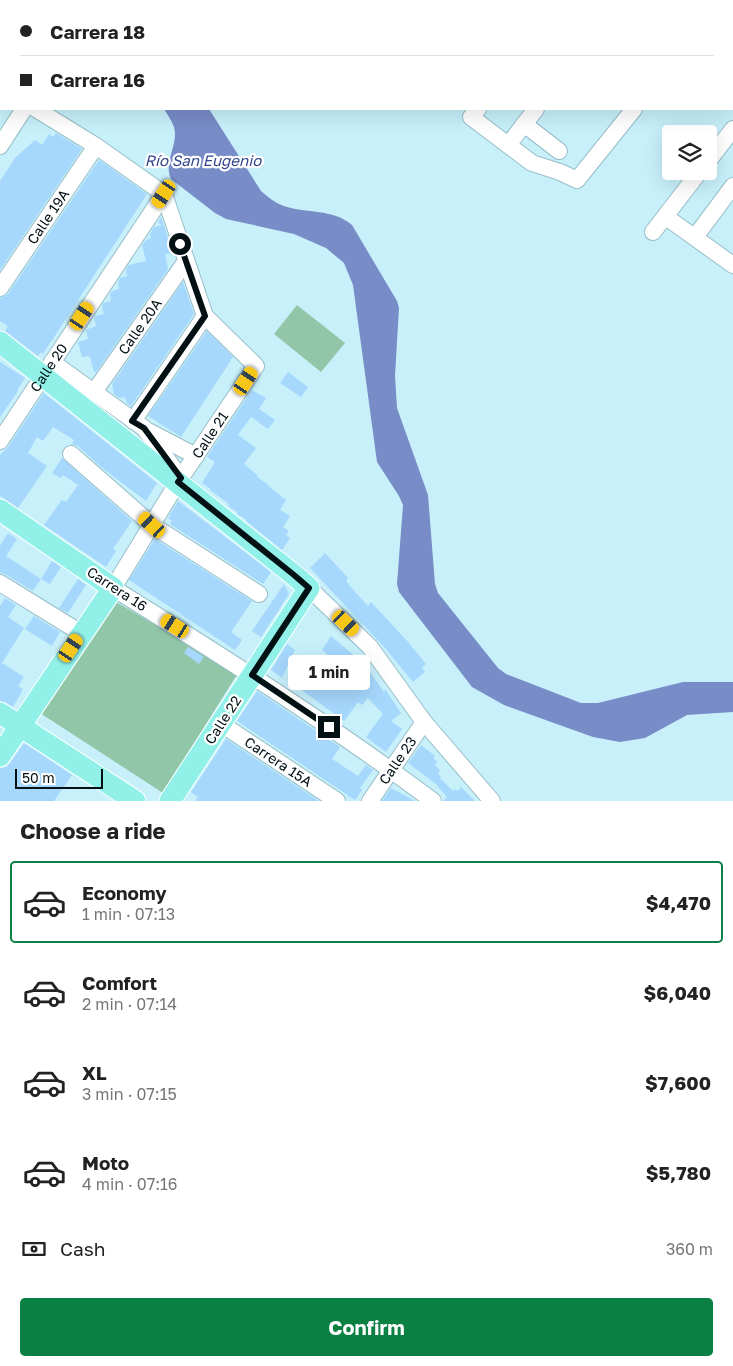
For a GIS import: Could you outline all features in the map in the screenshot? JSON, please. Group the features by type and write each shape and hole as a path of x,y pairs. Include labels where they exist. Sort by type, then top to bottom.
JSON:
{"main road":[{"path":"0,342 48,369 302,582"},
{"name":"Carrera 16","path":"0,510 113,588"},
{"name":"Calle 22","path":"170,801 252,675 302,582"},
{"name":"Calle 21","path":"0,756 113,588"},
{"path":"0,713 135,801"}],"street":[{"path":"0,146 23,110"},
{"path":"38,110 96,146 164,194 205,316 138,425"},
{"path":"477,110 471,117 532,163 577,180 633,110"},
{"path":"508,145 535,110"},
{"path":"524,124 559,150"},
{"path":"717,151 731,136"},
{"name":"Calle 19A","path":"0,288 96,146"},
{"path":"654,232 693,180"},
{"path":"695,237 733,186"},
{"name":"Calle 20","path":"0,441 164,194"},
{"path":"666,217 733,266"},
{"name":"Calle 20A","path":"94,392 186,261"},
{"name":"Calle 21","path":"113,588 180,480 256,366 205,316"},
{"path":"48,369 94,392 138,425 196,456"},
{"path":"138,425 180,480"},
{"path":"71,454 152,525 259,594"},
{"path":"302,582 370,647 424,722 492,801"},
{"path":"0,583 81,633"},
{"name":"Carrera 16","path":"113,588 252,675 391,769 433,801"},
{"name":"Calle 23","path":"370,801 424,722"},
{"name":"Carrera 15A","path":"220,723 337,801"}],"green space":[{"path":"297,305 345,343 321,372 274,334"},
{"path":"111,599 238,673 163,793 40,713"}],"water":[{"name":"Río San Eugenio","path":"165,110 210,110 261,191 275,202 284,206 336,216 352,225 397,301 399,308 395,376 397,408 428,495 435,584 438,593 498,668 506,674 581,703 598,703 683,682 733,682 733,712 687,715 645,738 620,742 593,737 504,705 472,687 399,592 397,584 403,505 377,462 353,285 344,263 326,248 294,234 226,219 215,213 171,179 169,166 175,140 173,125"}],"building":[{"path":"56,133 82,149 0,270 0,181 15,158 35,140 42,145 49,134 53,137"},
{"path":"99,160 147,194 43,354 41,352 38,356 5,331 8,326 0,321 0,298 8,294"},
{"path":"161,217 173,253 165,254 168,269 96,372 94,372 90,357 82,357 78,342 88,339 86,330 96,326 95,316 104,314 103,303 111,301 110,294 112,291 119,289 118,282 120,278 127,276 126,269 129,265 146,261 142,245 151,238 150,234 154,227 162,225 158,222"},
{"path":"183,282 194,314 131,406 127,403 125,397 120,398 114,394 112,384"},
{"path":"207,331 233,357 181,437 148,416"},
{"path":"0,362 25,378 0,417"},
{"path":"288,372 308,387 301,397 280,383"},
{"path":"252,390 266,398 259,409 275,420 268,429 251,417 238,435 256,448 244,464 286,500 280,510 290,516 283,527 289,531 286,535 290,538 282,550 202,483 215,462 207,457"},
{"path":"44,393 157,483 146,501 101,467 78,446 72,444 74,440 53,427 43,441 37,437 28,453 47,466 18,508 0,496 0,455 8,447"},
{"path":"62,458 132,521 113,549 116,551 106,567 44,525 62,500 66,502 78,485 63,475 61,478 52,473"},
{"path":"178,501 271,572 263,584 170,524 172,521 168,518"},
{"path":"8,533 17,539 6,556 41,579 33,591 5,574 0,573 0,546"},
{"path":"155,539 252,601 231,632 242,640 235,650 129,580"},
{"path":"325,553 348,578 346,581 356,593 368,606 371,602 426,664 422,668 425,672 413,682 385,648 310,568"},
{"path":"52,561 61,567 50,584 41,579"},
{"path":"78,579 86,585 68,613 59,608"},
{"path":"284,584 289,594 261,637 252,631"},
{"path":"5,598 16,605 8,617 24,628 2,663 24,677 18,686 23,689 13,707 0,701 0,606"},
{"path":"34,616 60,632 52,646 25,629"},
{"path":"331,636 365,665 384,692 385,689 401,713 391,721 402,729 386,752 366,737 383,714 368,698 362,705 358,702 344,721 299,688 308,674 318,681 334,660 322,650"},
{"path":"287,644 295,650 282,678 271,670"},
{"path":"188,647 204,657 199,664 184,653"},
{"path":"257,691 340,747 332,759 358,776 366,765 373,770 360,788 362,790 355,800 237,721"},
{"path":"226,739 319,801 195,801 198,797 191,792"},
{"path":"24,743 72,775 54,801 0,801 0,768 6,767 10,763"},
{"path":"421,745 435,756 433,758 437,762 435,765 440,770 438,774 440,778 453,791 455,789 458,791 461,787 475,801 443,801 447,797 436,784 408,763"},
{"path":"391,788 415,801 382,801"}],"route":[{"path":"180,244 205,316 132,421 144,428 181,478 178,482 309,588 252,675 329,727"}]}
